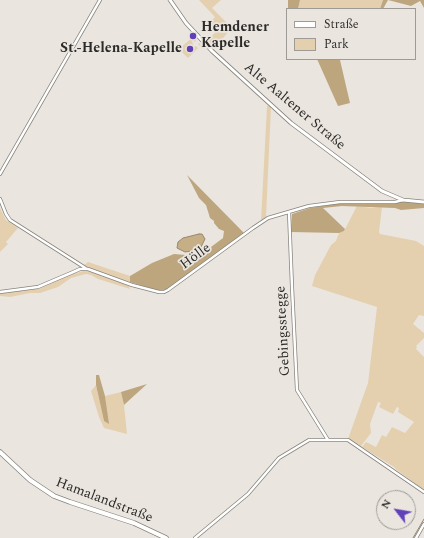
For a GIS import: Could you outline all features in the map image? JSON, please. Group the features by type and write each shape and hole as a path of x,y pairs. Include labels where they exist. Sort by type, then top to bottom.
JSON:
{"main road":[{"name":"Hamalandstraße","path":"0,452 30,480 54,496 134,523 166,538"}],"street":[{"path":"0,174 100,0"},
{"name":"Alte Aaltener Straße","path":"170,0 190,27 212,51 291,123 374,186 391,196 403,200 424,202"},
{"path":"0,200 10,220 88,270"},
{"name":"Hölle","path":"88,270 132,285 164,292 268,218 309,206 340,202 395,202 403,200"},
{"name":"Gebingsstegge","path":"289,212 297,390 328,440"},
{"path":"0,292 38,287 71,273 80,270 88,270"},
{"path":"194,538 248,494 279,458 309,440 348,440 424,492"},
{"path":"416,538 424,524"}],"green space":[{"path":"199,0 221,0 212,8 232,28 214,48 206,41 216,32 208,24 215,17"},
{"path":"300,0 383,0 380,8 298,8"},
{"path":"193,37 196,40 195,42 192,40 193,45 185,49 187,52 194,48 193,46 198,48 188,58 179,49"},
{"path":"269,105 271,107 266,217 261,221 267,106"},
{"path":"357,206 371,208 382,207 380,234 416,241 424,246 424,316 419,315 413,324 424,333 424,338 416,346 416,349 424,357 424,490 394,467 362,447 366,442 376,447 382,435 386,437 392,427 405,433 414,422 398,412 399,408 397,407 393,414 379,407 381,403 378,402 370,424 371,433 361,446 348,439 368,383 377,307 312,286 315,275 331,245 336,241 339,233 344,231"},
{"path":"0,208 6,220 18,228 6,242 8,244 0,252"},
{"path":"88,262 130,276 130,282 84,265"},
{"path":"83,271 96,273 129,286 130,289 86,274 71,278 58,287 40,293 30,293 10,297 0,296 0,293 39,289 69,275"},
{"path":"96,385 104,421 108,423 105,396 121,392 127,434 104,428 91,391"}],"shaded area":[{"path":"288,0 300,0 298,8 288,8"},
{"path":"383,0 388,0 384,8 380,8"},
{"path":"388,0 424,0 424,8 420,1 411,6"},
{"path":"317,60 340,60 350,103 338,106"},
{"path":"187,175 244,233 168,289 159,291 130,282 130,276 152,263 174,254 199,256 223,238 224,231 219,229 210,218 206,205 199,198"},
{"path":"403,201 424,204 424,208 401,210 395,208 342,206 323,208 345,229 344,231 339,233 291,232 292,214 310,208 341,203 395,203"},
{"path":"202,234 205,239 201,247 193,251 185,252 177,248 178,242 183,238"},
{"path":"96,375 99,375 105,396 109,424 104,421 96,385"},
{"path":"147,384 125,404 124,405 121,392"}],"waterway":[{"path":"413,538 424,519"}],"place":[{"name":"Hemdener Kapelle","path":"193,36"},
{"name":"St.-Helena-Kapelle","path":"190,49"}]}
